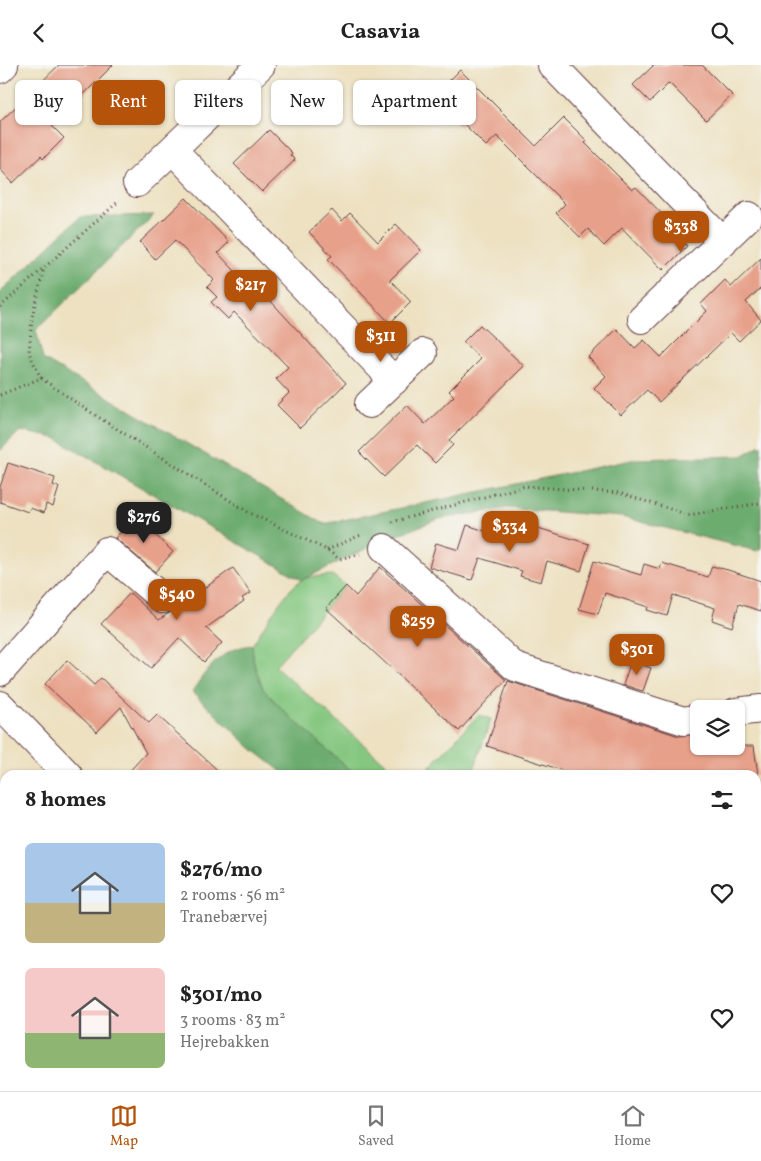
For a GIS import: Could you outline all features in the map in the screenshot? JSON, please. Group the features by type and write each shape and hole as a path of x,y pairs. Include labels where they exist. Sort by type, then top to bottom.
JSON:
{"street":[{"path":"0,69 4,65"},
{"path":"137,183 261,65"},
{"path":"552,65 722,242"},
{"path":"173,150 394,381"},
{"path":"642,319 749,216"},
{"path":"369,405 423,353"},
{"path":"378,535 515,667 684,721 690,720"},
{"path":"0,672 107,551 163,599"},
{"path":"0,705 63,770"},
{"path":"745,712 761,709"}],"path":[{"path":"0,307 114,206 137,183"},
{"path":"44,267 32,317 29,353 41,378 80,406 248,512 327,550 339,559 378,535"},
{"path":"0,395 41,378"},
{"path":"327,550 378,535 496,492 525,486 619,493 689,515 761,503"}],"green space":[{"path":"154,215 36,330 43,359 324,524 636,459 742,456 761,445 761,548 757,551 622,517 508,508 439,519 386,539 302,580 55,438 20,431 0,451 0,292 80,217"},
{"path":"332,575 346,586 275,666 392,770 350,770 287,714 263,689 254,664 252,645 275,609 295,585 302,580"},
{"path":"252,645 254,664 263,689 287,714 350,770 279,770 252,749 192,692 210,667 232,650"},
{"path":"478,715 491,719 474,770 428,770"}],"building":[{"path":"59,65 113,65 98,80 92,80 92,86 82,96 82,80 43,80"},
{"path":"652,65 702,65 732,95 706,120 669,83 650,102 633,85"},
{"path":"460,70 470,80 450,80"},
{"path":"476,86 536,146 564,118 587,141 585,143 632,190 636,187 665,217 661,220 687,246 663,270 622,228 604,246 588,229 580,237 556,213 565,204 497,136 486,146 465,125 476,125"},
{"path":"15,108 15,125 53,125 64,138 43,159 41,156 13,183 0,169 0,122"},
{"path":"269,130 292,153 290,155 295,160 262,192 234,164"},
{"path":"186,198 229,242 218,253 252,289 256,285 346,383 300,428 277,405 289,393 276,379 288,367 234,312 228,319 211,302 217,297 207,287 214,280 175,240 155,259 140,242"},
{"path":"332,210 342,221 350,213 378,242 396,224 421,250 390,280 411,302 390,323 328,259 332,256 309,232"},
{"path":"761,258 761,288 746,302 761,320 739,341 731,333 659,402 647,390 621,415 594,388 606,376 588,357 617,329 635,348 644,340 661,357 707,311 701,304 725,280 731,287"},
{"path":"480,325 524,366 449,440 453,445 435,463 417,445 384,477 359,452 407,405 425,424 454,396 449,391 481,359 463,342"},
{"path":"8,463 55,478 53,485 59,487 53,507 46,504 44,513 30,508 28,512 0,502 0,487"},
{"path":"136,516 173,552 155,572 115,538"},
{"path":"467,525 515,541 518,529 533,534 535,527 589,544 581,571 547,561 541,582 520,576 522,571 480,558 472,580 429,567 436,543 459,550"},
{"path":"594,561 641,575 644,564 660,569 662,563 708,577 712,566 728,570 761,581 761,611 739,604 732,627 712,620 715,608 673,595 667,616 647,610 648,607 605,593 598,614 579,609"},
{"path":"380,567 506,680 459,731 326,608 346,586 356,596"},
{"path":"233,568 251,593 242,598 244,601 206,628 222,643 204,662 179,638 151,668 101,624 130,593 159,620"},
{"path":"67,660 94,685 101,678 149,723 157,715 218,770 131,770 146,753 121,707 97,732 45,684"},
{"path":"631,661 651,668 643,691 623,685"},
{"path":"508,681 679,736 690,735 690,755 745,755 745,746 754,746 757,770 561,770 487,746"}]}
